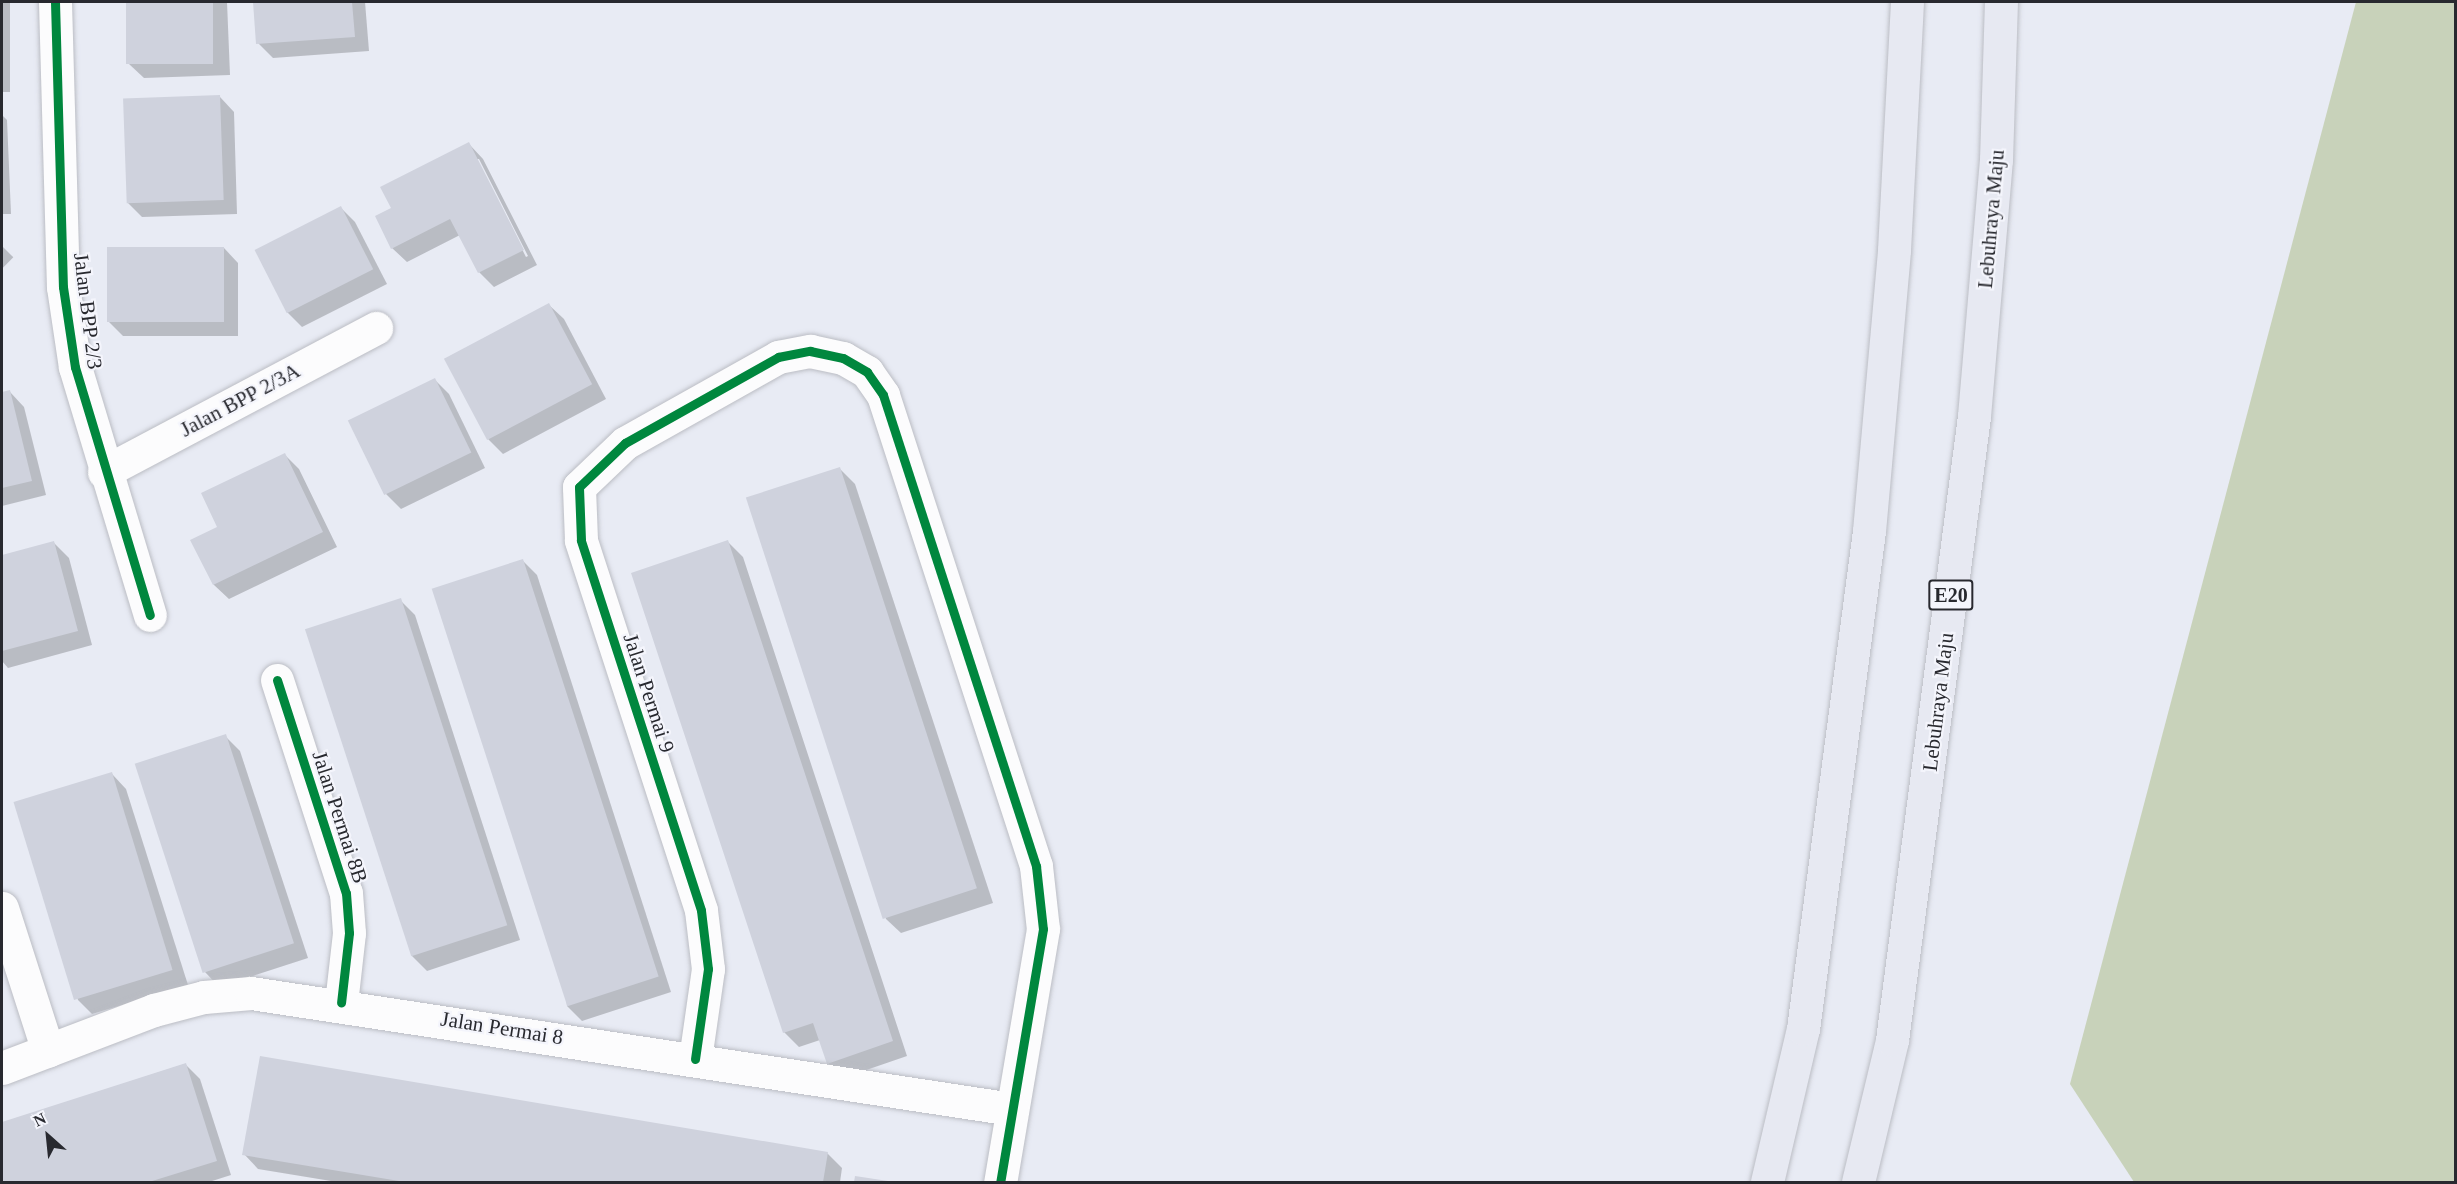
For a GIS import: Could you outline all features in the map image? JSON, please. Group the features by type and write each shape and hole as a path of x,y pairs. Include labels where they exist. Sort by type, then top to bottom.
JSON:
{"highway":[{"path":"1767,1182 1803,1029 1869,531 1894,250 1907,2"},
{"name":"Lebuhraya Maju","path":"1858,1182 1893,1040 1974,416 1996,160 2001,2"}],"street":[{"name":"Jalan BPP 2/3","path":"55,2 63,287 75,367 104,472 150,615"},
{"name":"Jalan BPP 2/3A","path":"104,472 376,328"},
{"name":"Jalan Permai 9","path":"695,1059 708,969 701,910 577,513 579,487 595,466 701,400 778,357 810,351 843,358 867,372 883,395 1036,866 1043,929 1000,1182"},
{"name":"Jalan Permai 8B","path":"277,680 346,893 349,933 341,1003"},
{"path":"2,908 48,1051"},
{"name":"Jalan Permai 8","path":"2,1068 204,997 251,993 341,1003 1012,1110"}],"green space":[{"path":"2356,2 2455,2 2455,1182 2134,1182 2070,1084"}],"building":[{"path":"126,2 213,2 213,64 126,64"},
{"path":"253,2 352,2 355,37 256,44"},
{"path":"220,95 224,200 127,203 123,98"},
{"path":"469,142 524,250 478,273 450,219 391,249 375,216 391,208 380,187"},
{"path":"341,206 373,269 287,313 255,250"},
{"path":"107,247 224,247 224,322 107,322"},
{"path":"549,303 592,384 487,440 444,359"},
{"path":"435,378 471,453 384,495 348,421"},
{"path":"10,390 32,481 2,488 2,392"},
{"path":"285,453 323,532 213,585 190,540 217,527 201,493"},
{"path":"840,467 977,888 883,919 746,498"},
{"path":"728,540 893,1041 827,1064 813,1023 783,1033 631,573"},
{"path":"54,541 78,631 2,651 2,555"},
{"path":"523,559 659,977 567,1006 432,589"},
{"path":"401,598 507,925 411,956 305,629"},
{"path":"226,734 294,943 203,973 135,764"},
{"path":"112,772 173,970 74,1000 14,802"},
{"path":"260,1056 828,1152 823,1182 405,1182 242,1155"},
{"path":"186,1063 217,1161 149,1182 2,1182 2,1122"},
{"path":"855,1176 888,1181 888,1182 854,1182"}],"cycle path":[{"path":"55,2 63,287 75,367 150,615"},
{"path":"695,1059 708,969 701,910 581,540 579,487 625,443 778,357 810,351 843,358 867,372 883,395 1036,866 1043,929 1000,1182"},
{"path":"277,680 346,893 349,933 341,1003"}]}
